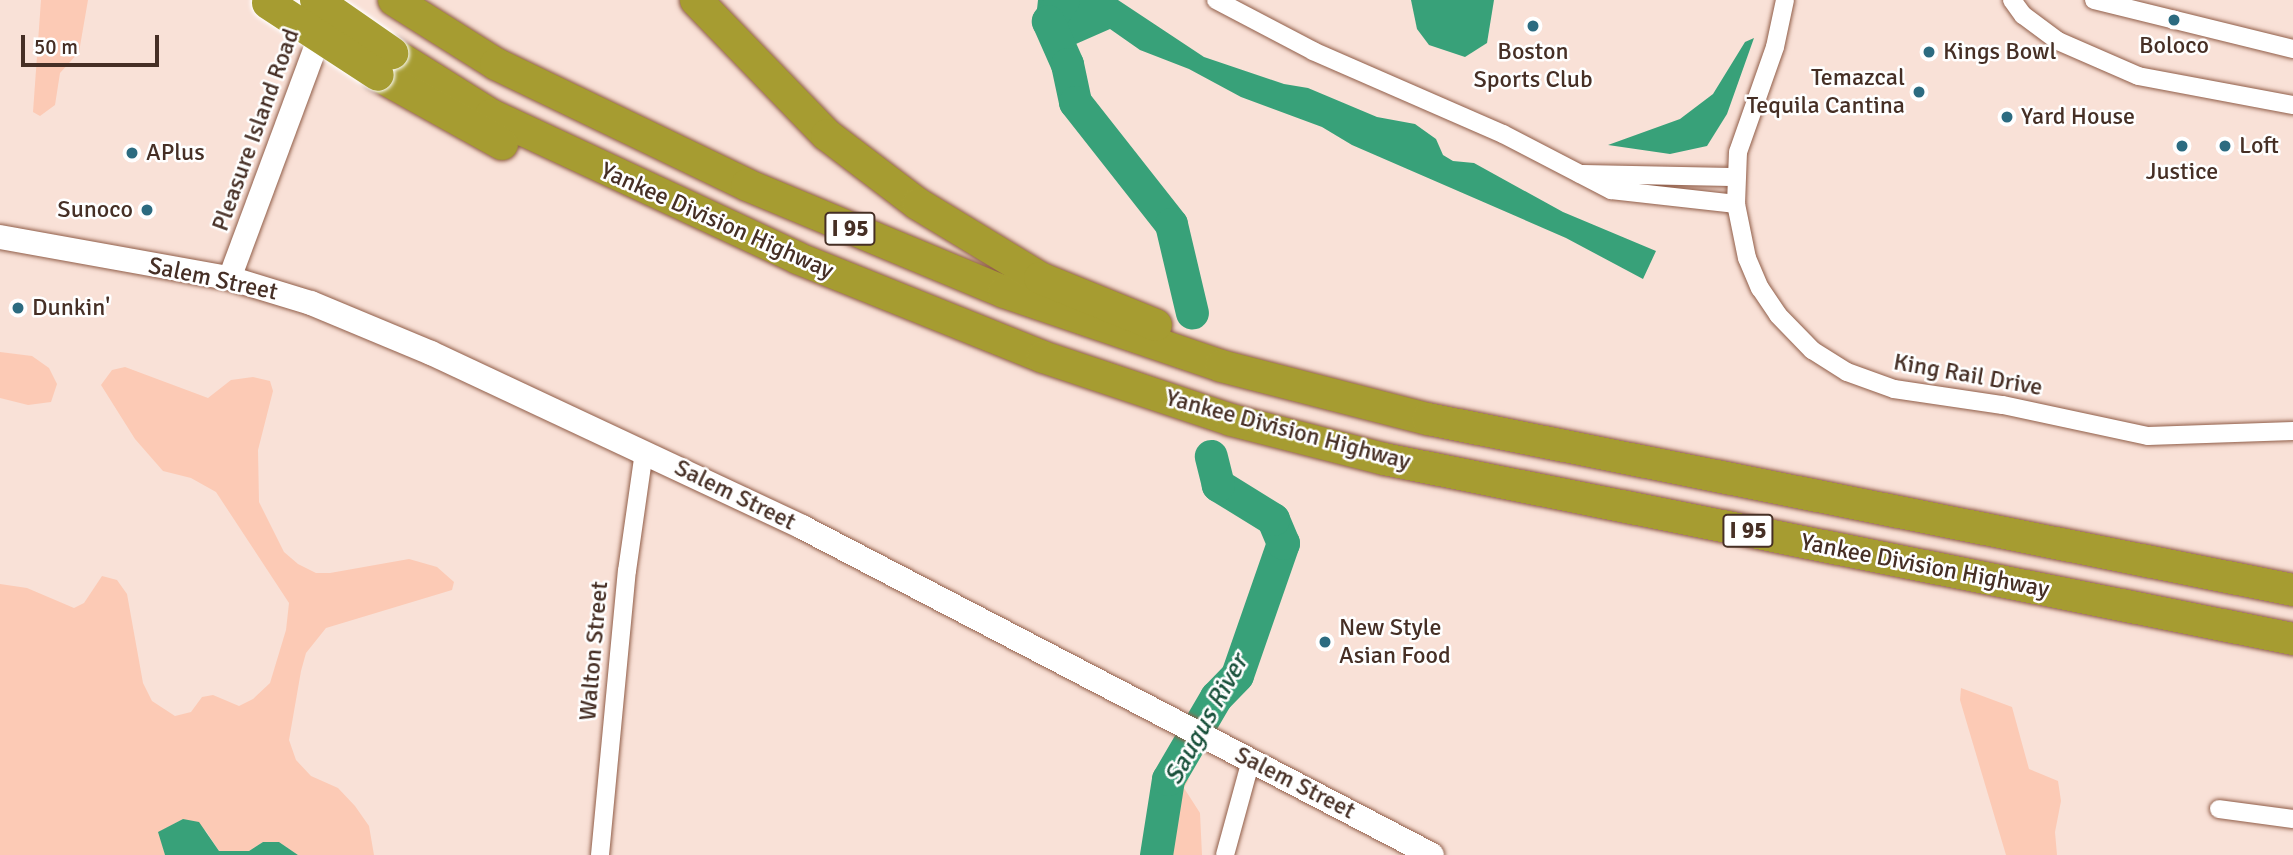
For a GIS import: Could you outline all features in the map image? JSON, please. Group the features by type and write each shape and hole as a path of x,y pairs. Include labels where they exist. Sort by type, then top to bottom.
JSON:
{"highway":[{"name":"Yankee Division Highway","path":"316,0 385,64 565,153 797,258 1043,357 1231,420 1307,440 2293,639"},
{"name":"Yankee Division Highway","path":"394,0 496,64 620,127 874,239 1153,345 1332,397 2293,590"},
{"path":"696,0 827,135 918,204 977,242 1040,278 1332,397"},
{"path":"265,2 385,64"}],"main road":[{"name":"Salem Street","path":"0,237 229,278 355,320 802,527 1432,855"}],"street":[{"name":"Pleasure Island Road","path":"229,278 332,0"},
{"path":"1216,0 1278,35 1445,107 1628,195 1736,204"},
{"name":"King Rail Drive","path":"1786,0 1776,47 1734,177 1736,204 1747,258 1778,315 1812,350 1868,380 1924,395 2003,405 2148,436 2293,430"},
{"path":"2012,0 2023,15 2057,41 2138,76 2293,105"},
{"path":"2094,0 2293,49"},
{"path":"1580,174 1734,177"},
{"name":"Walton Street","path":"600,855 628,558 644,452"},
{"path":"1225,855 1251,760"},
{"path":"2219,809 2293,819"}],"shaded area":[{"path":"41,0 88,0 79,52 60,73 55,105 40,116 33,112"},
{"path":"1038,0 1118,0 1204,57 1284,84 1308,88 1377,117 1415,124 1436,139 1443,155 1453,161 1474,163 1563,212 1656,251 1643,279 1566,238 1352,145 1322,127 1241,97 1189,69 1140,50 1110,29 1069,47 1046,49 1035,28"},
{"path":"1411,0 1494,0 1487,43 1465,57 1429,45 1417,29"},
{"path":"1754,38 1727,114 1707,146 1670,154 1608,145 1680,119 1713,94 1745,42"},
{"path":"0,352 32,356 49,368 57,384 51,402 28,405 0,398"},
{"path":"125,367 208,398 231,380 253,377 270,381 273,391 258,450 259,502 284,552 298,564 316,573 330,573 409,559 437,567 454,582 452,590 326,628 306,653 289,740 296,760 311,776 338,788 355,806 369,826 374,855 298,855 279,842 263,842 249,851 219,851 206,831 183,819 159,832 165,855 0,855 0,584 27,588 74,608 84,603 102,576 117,580 127,594 143,683 152,701 175,716 191,712 202,697 213,695 239,706 253,699 270,683 286,630 289,603 216,492 191,478 163,471 135,439 101,385 112,370"},
{"path":"1961,688 2012,707 2029,769 2058,781 2061,801 2055,832 2057,855 2006,855 1960,700"},
{"path":"1159,768 1189,779 1184,788 1200,813 1202,855 1150,855 1153,780"},
{"path":"183,819 199,822 219,851 249,851 263,842 279,842 298,855 165,855 158,832"}],"waterway":[{"name":"Saugus River","path":"1063,0 1048,21 1067,64 1075,102 1171,224 1192,313"},
{"name":"Saugus River","path":"1156,855 1168,779 1216,697 1237,675 1283,543 1273,519 1218,485 1211,456"}],"place":[{"name":"Boloco","path":"2174,20"},
{"name":"Boston Sports Club","path":"1533,26"},
{"name":"Kings Bowl","path":"1929,52"},
{"name":"Temazcal Tequila Cantina","path":"1919,92"},
{"name":"Yard House","path":"2007,117"},
{"name":"Justice","path":"2182,146"},
{"name":"Loft","path":"2225,146"},
{"name":"APlus","path":"132,153"},
{"name":"Sunoco","path":"147,210"},
{"name":"Dunkin'","path":"18,308"},
{"name":"New Style Asian Food","path":"1325,642"}]}
